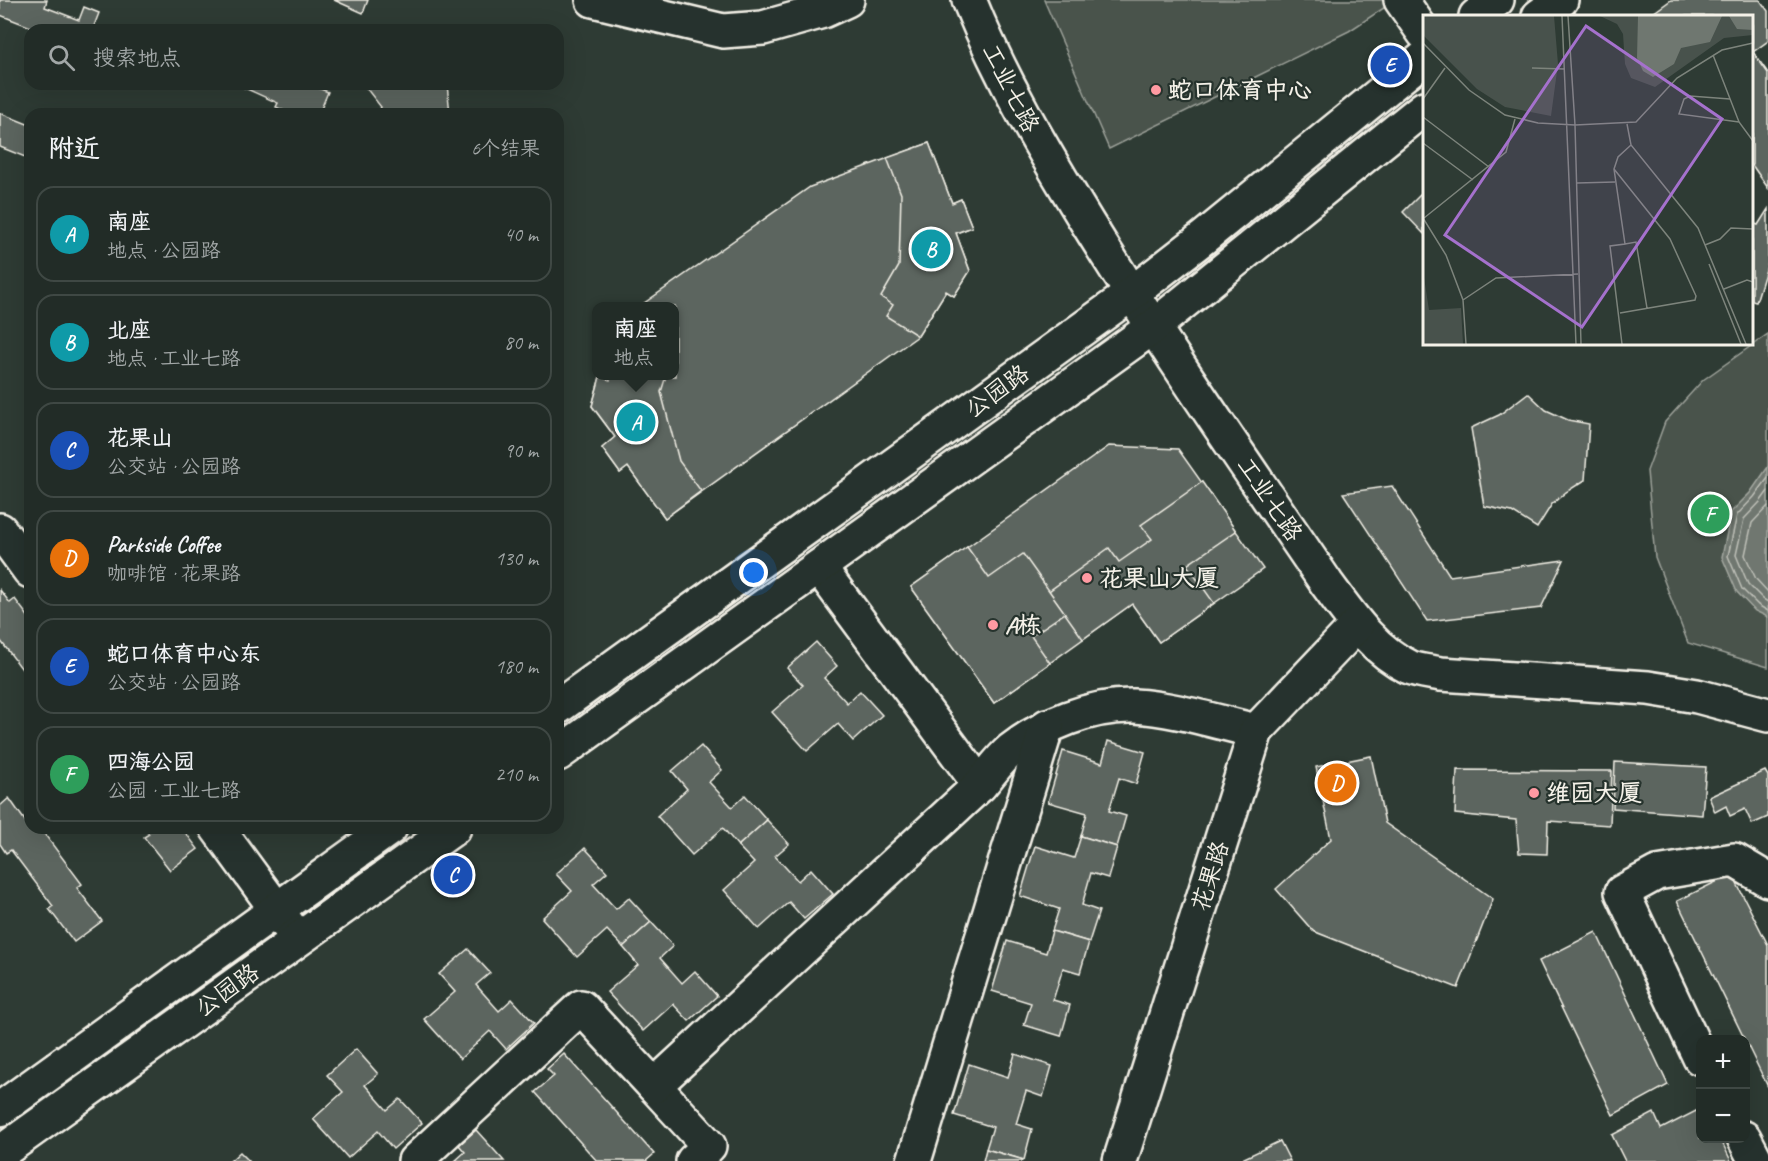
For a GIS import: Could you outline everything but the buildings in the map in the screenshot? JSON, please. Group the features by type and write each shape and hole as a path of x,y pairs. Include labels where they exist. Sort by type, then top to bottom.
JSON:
{"street":[{"path":"593,0 723,31 764,28 823,11 847,0"},
{"name":"工业七路","path":"969,0 1018,106 1131,294 1327,584 1357,625 1384,651 1410,668 1441,674 1648,688 1697,696 1768,715"},
{"path":"1401,0 1423,30"},
{"path":"1477,15 1497,0"},
{"path":"1540,15 1561,0"},
{"name":"公园路","path":"564,703 1131,294 1423,60"},
{"name":"公园路","path":"564,750 1153,327 1423,110"},
{"path":"0,530 24,563"},
{"path":"819,567 980,785"},
{"name":"花果路","path":"1120,1161 1256,732 1357,625"},
{"path":"654,1086 980,785 1010,751 1047,726 1089,711 1133,706 1178,712 1256,732"},
{"path":"914,1161 1047,726"},
{"path":"221,834 298,940"},
{"name":"公园路","path":"0,1109 382,834"},
{"name":"公园路","path":"0,1153 446,834"},
{"path":"1696,1047 1622,892 1657,873 1734,860 1768,880"},
{"path":"415,1161 581,1007 709,1146 693,1161"},
{"path":"1746,1143 1756,1161"}],"shaded area":[{"name":"蛇口体育中心","path":"1044,0 1396,0 1349,31 1109,149"},
{"path":"1768,334 1768,667 1688,643 1655,557 1647,471 1665,422 1703,380"}],"water":[{"path":"1768,467 1768,617 1755,611 1737,592 1722,557 1731,512 1750,493"}],"place":[{"name":"蛇口体育中心东","path":"1390,65"},
{"name":"蛇口体育中心","path":"1156,90"},
{"name":"北座","path":"931,249"},
{"name":"南座","path":"636,422"},
{"name":"四海公园","path":"1710,514"},
{"name":"花果山大厦","path":"1087,578"},
{"name":"A栋","path":"993,625"},
{"name":"Parkside Coffee","path":"1337,783"},
{"name":"维园大厦","path":"1534,793"},
{"name":"花果山","path":"453,875"}]}
